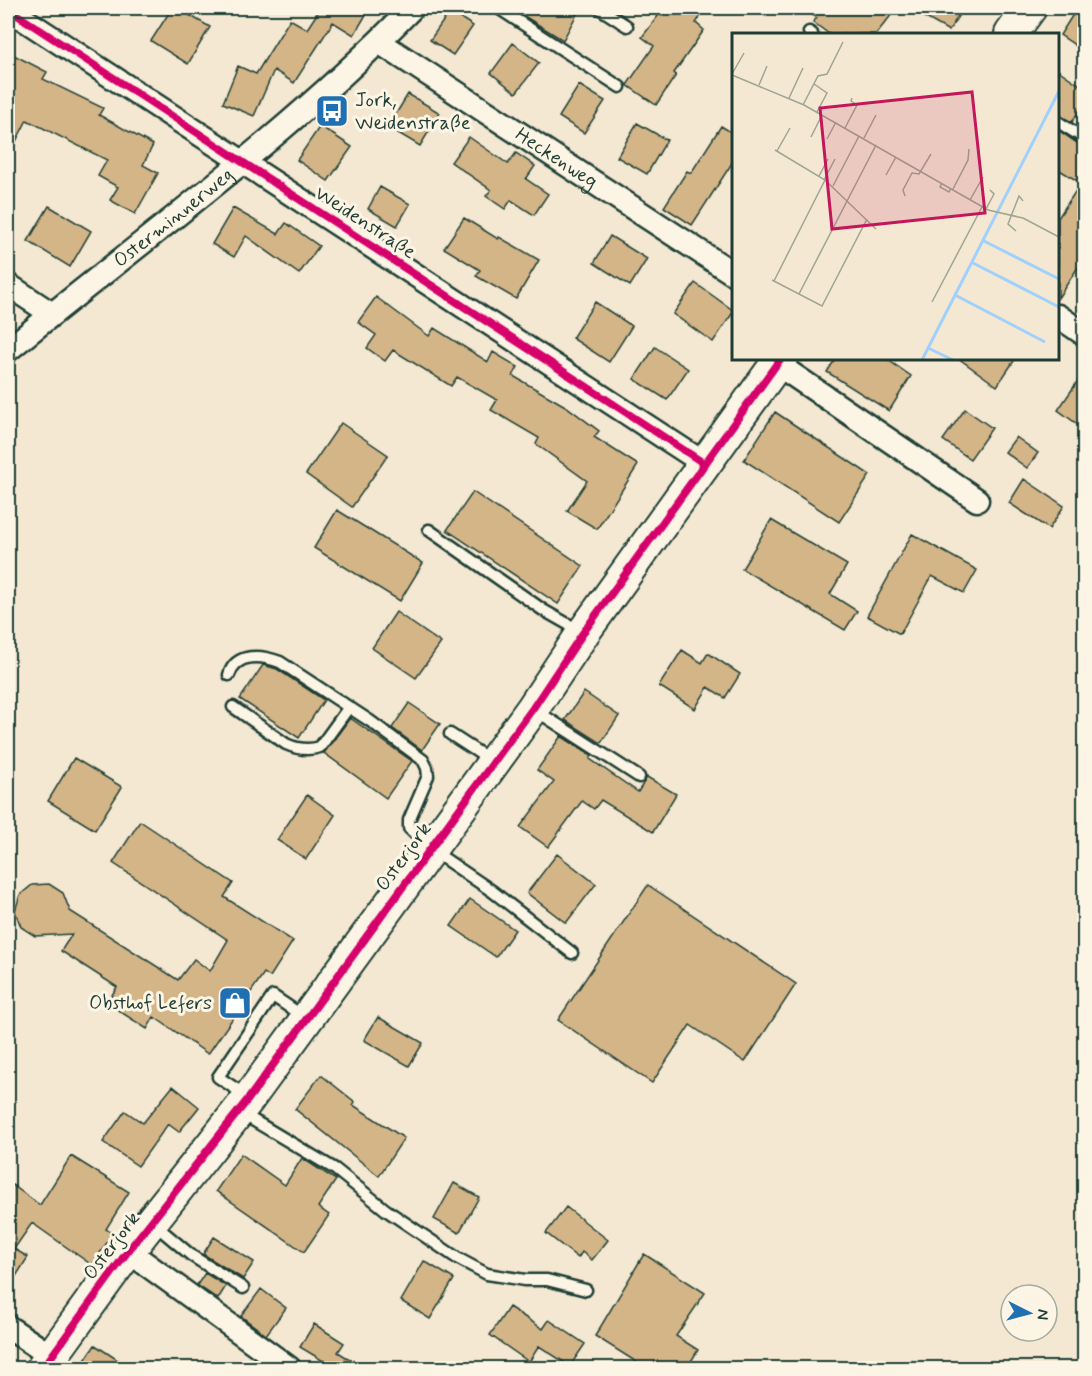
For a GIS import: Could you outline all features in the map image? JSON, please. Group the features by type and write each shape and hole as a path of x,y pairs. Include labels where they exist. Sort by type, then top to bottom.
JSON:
{"main road":[{"name":"Osterjork","path":"47,1362 128,1251 244,1104 307,1018 532,708 583,633 779,361"}],"street":[{"name":"Osterminnerweg","path":"8,350 318,97 379,42 412,8"},
{"name":"Weidenstraße","path":"8,9 705,464"},
{"name":"Heckenweg","path":"379,42 732,273"},
{"path":"8,285 52,314"},
{"path":"1059,317 1084,334"},
{"path":"779,361 977,500"},
{"path":"128,1251 289,1368"},
{"path":"8,1327 47,1362"}],"lane":[{"path":"498,8 620,87"},
{"path":"599,8 627,26"},
{"path":"1059,123 1084,138"},
{"path":"429,530 543,610 583,633"},
{"path":"229,675 234,664 241,659 269,658 280,662 349,707 423,760 428,776 410,820 409,828 430,849 492,891 572,953"},
{"path":"233,707 286,744 313,750 320,747 349,707"},
{"path":"532,708 639,777"},
{"path":"450,734 493,762"},
{"path":"244,1104 335,1169 386,1210 457,1258 487,1274 525,1280 547,1280 586,1290"},
{"path":"151,1222 192,1256 243,1288"}],"building":[{"path":"172,8 177,8 210,27 188,64 151,41"},
{"path":"310,8 370,8 354,35 333,22 294,83 274,70 254,116 223,103 238,66 256,74 290,19 307,29 318,12"},
{"path":"511,8 570,8 578,12 563,40"},
{"path":"664,8 706,8 696,23 704,30 674,73 676,75 656,105 627,85 654,46 642,37"},
{"path":"802,8 897,8 877,33 828,33 813,22 817,18"},
{"path":"908,8 963,8 949,31"},
{"path":"1077,8 1084,8 1084,51 1060,35"},
{"path":"450,11 473,26 453,55 430,40"},
{"path":"513,43 539,63 516,93 491,73"},
{"path":"8,52 47,72 43,79 103,108 99,115 153,145 143,165 158,173 135,214 110,200 118,187 98,176 107,160 27,120 8,157"},
{"path":"1059,71 1084,88 1084,103 1072,122 1059,116"},
{"path":"579,85 605,101 584,133 559,117"},
{"path":"408,94 440,113 420,146 388,127"},
{"path":"637,123 667,140 647,174 617,157"},
{"path":"320,126 352,147 328,181 297,160"},
{"path":"721,126 732,133 732,163 692,225 664,207 687,171 691,173"},
{"path":"1059,131 1084,148 1084,258 1059,296 1059,216 1081,183 1059,170"},
{"path":"469,137 508,164 516,153 535,166 526,179 548,194 534,215 511,200 505,209 486,196 491,190 451,162"},
{"path":"380,187 410,204 397,226 368,209"},
{"path":"49,206 91,231 70,267 28,241"},
{"path":"233,208 278,234 286,223 319,246 299,274 246,236 234,257 212,244"},
{"path":"464,218 539,260 516,299 476,276 480,270 444,248"},
{"path":"610,236 647,259 630,286 594,263"},
{"path":"695,283 732,310 732,314 713,342 673,314"},
{"path":"376,297 429,336 434,328 488,362 493,352 518,367 513,376 567,407 599,431 594,437 638,465 597,529 567,511 587,481 536,444 539,438 491,410 497,400 457,377 451,386 393,350 385,361 367,348 376,335 358,322"},
{"path":"595,302 632,326 609,362 572,338"},
{"path":"655,347 688,369 667,400 634,379"},
{"path":"835,360 888,360 911,376 889,411 827,372"},
{"path":"961,360 1015,360 997,386"},
{"path":"1084,372 1084,429 1058,410"},
{"path":"965,409 992,428 970,459 943,440"},
{"path":"775,412 870,475 839,522 744,460"},
{"path":"341,423 388,455 352,507 306,474"},
{"path":"1016,437 1038,453 1027,468 1005,452"},
{"path":"1024,479 1064,506 1049,529 1009,503"},
{"path":"473,492 583,566 558,604 447,530"},
{"path":"337,510 423,563 400,601 314,548"},
{"path":"771,520 847,565 830,594 857,611 845,630 742,569"},
{"path":"912,534 977,570 964,593 932,576 900,634 867,616"},
{"path":"396,612 441,643 416,678 372,648"},
{"path":"682,650 702,663 708,653 740,674 725,698 708,687 695,709 659,686"},
{"path":"263,665 277,669 324,700 299,738 240,699"},
{"path":"584,692 619,716 601,743 565,720"},
{"path":"409,703 440,724 422,750 392,728"},
{"path":"350,718 412,761 386,798 324,753"},
{"path":"561,736 592,756 590,759 638,792 647,777 676,794 653,832 601,800 594,809 582,801 548,847 520,827 554,782 537,770"},
{"path":"74,758 122,787 95,830 48,801"},
{"path":"307,795 335,815 306,859 277,840"},
{"path":"140,821 233,883 224,897 293,941 270,977 264,973 208,1054 154,1017 147,1029 107,1003 117,987 61,951 72,934 35,936 21,927 15,911 20,895 32,885 49,884 63,893 70,911 178,980 194,959 210,971 228,940 113,863"},
{"path":"557,854 596,884 566,923 527,893"},
{"path":"648,885 796,984 745,1062 690,1025 652,1083 558,1020"},
{"path":"470,899 515,930 496,957 451,926"},
{"path":"378,1017 423,1043 409,1066 364,1040"},
{"path":"321,1075 355,1102 353,1105 404,1138 379,1176 295,1109"},
{"path":"173,1086 199,1107 179,1132 168,1124 138,1166 103,1142 125,1111 143,1123"},
{"path":"241,1154 285,1185 302,1158 336,1180 318,1207 329,1215 304,1252 216,1191"},
{"path":"71,1156 129,1192 106,1229 113,1234 92,1265 32,1223 14,1249 28,1257 8,1289 8,1182 40,1205"},
{"path":"454,1183 479,1197 459,1233 434,1219"},
{"path":"566,1207 608,1240 592,1260 582,1252 578,1258 546,1233"},
{"path":"214,1237 254,1262 243,1279 203,1254"},
{"path":"644,1254 705,1293 676,1336 698,1350 687,1368 646,1368 595,1336"},
{"path":"424,1261 454,1279 430,1319 401,1301"},
{"path":"205,1273 226,1286 218,1299 197,1285"},
{"path":"261,1289 286,1308 266,1335 241,1316"},
{"path":"509,1307 543,1329 549,1320 585,1344 570,1366 539,1346 529,1362 490,1335"},
{"path":"314,1324 344,1343 338,1352 364,1368 335,1368 300,1347"},
{"path":"95,1345 130,1368 80,1368"}],"cycle path":[{"path":"8,9 705,464"},
{"path":"43,1368 128,1251 249,1098 533,708 583,633 780,360"}],"place":[{"name":"Jork, Weidenstraße","path":"332,111"},
{"name":"Obsthof Lefers","path":"235,1003"}]}
